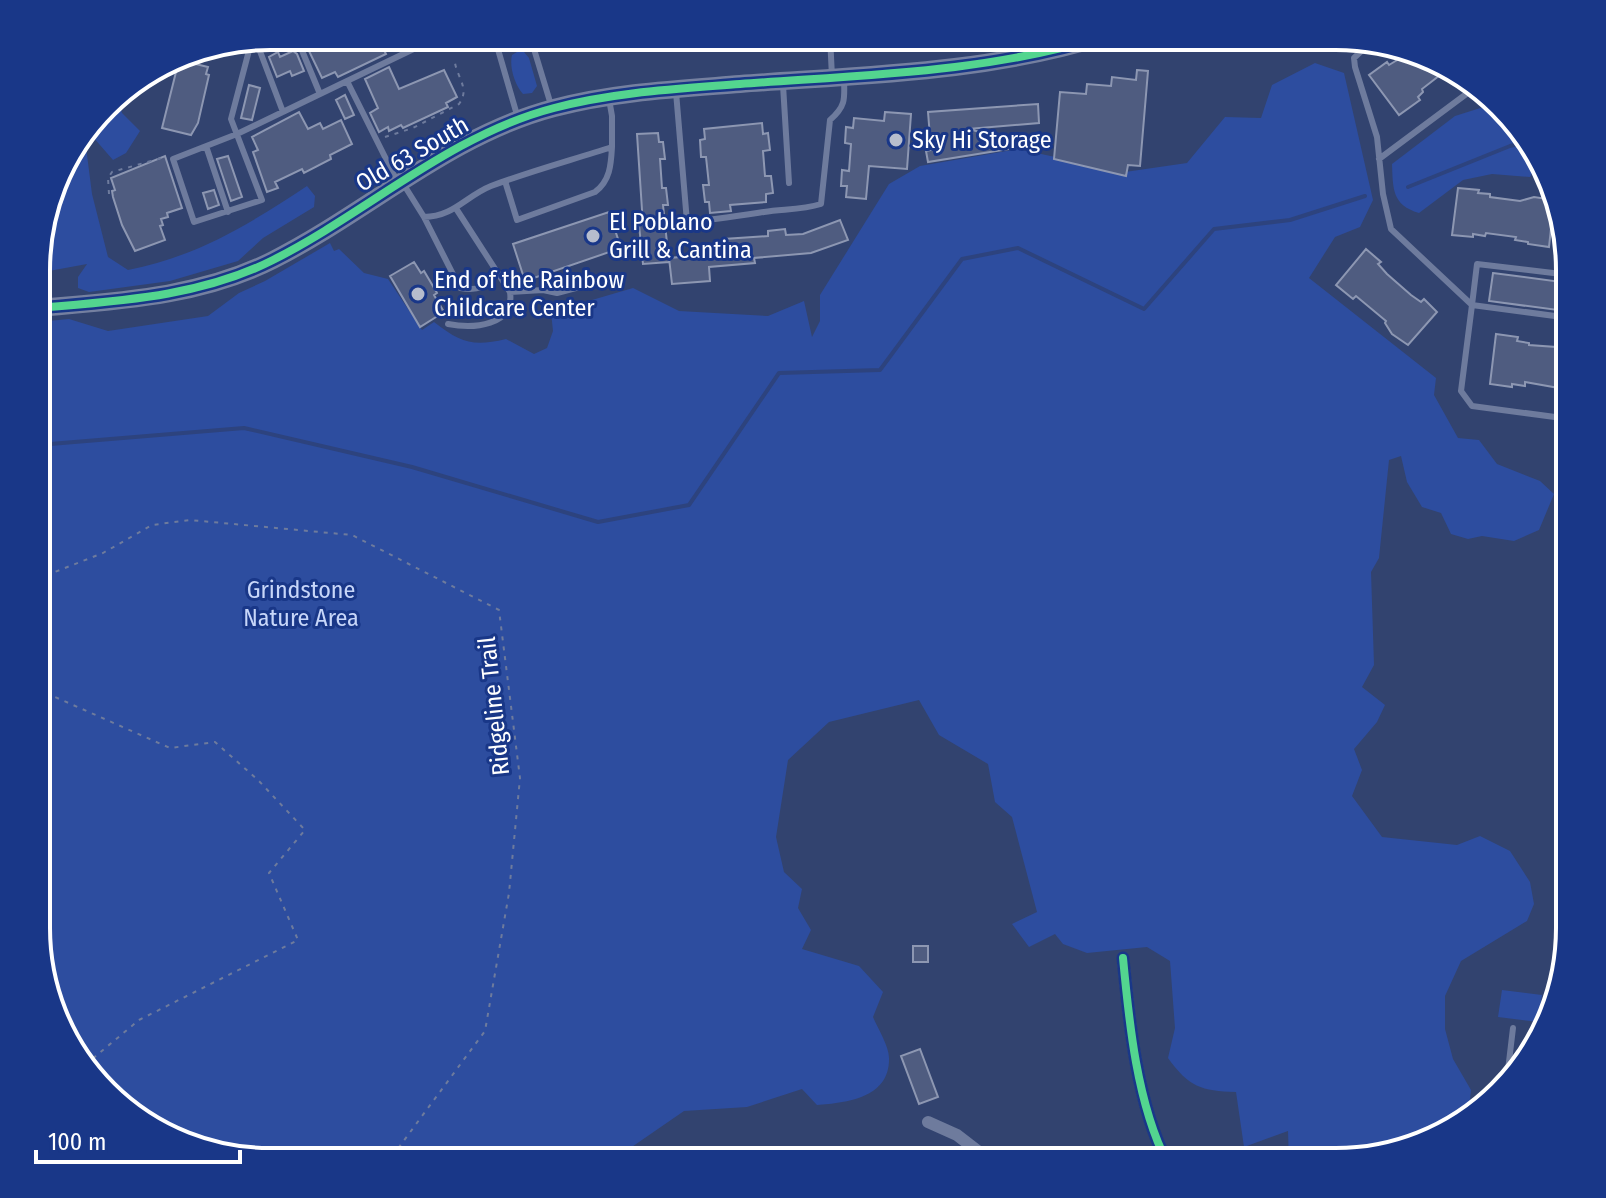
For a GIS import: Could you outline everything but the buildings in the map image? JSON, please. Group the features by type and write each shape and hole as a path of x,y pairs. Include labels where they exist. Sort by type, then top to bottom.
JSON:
{"main road":[{"name":"Old 63 South","path":"50,307 177,293 237,275 274,259 472,140 552,108 608,95 941,69 1012,59 1048,50"}],"street":[{"path":"1123,958 1141,1083 1162,1148"},
{"path":"928,1122 957,1135 974,1148"}],"lane":[{"path":"258,50 283,112"},
{"path":"302,50 320,94"},
{"path":"251,51 231,119 237,134 262,200 194,222 173,159 237,134 412,50"},
{"path":"498,50 518,120"},
{"path":"534,50 552,108"},
{"path":"676,89 687,222 802,210 821,204 830,120 843,109 845,101 833,50"},
{"path":"1361,51 1354,58 1355,67 1377,137 1383,194 1391,229 1472,305 1556,316"},
{"path":"347,81 377,142 424,217 460,288 473,290 484,287 496,272"},
{"path":"783,81 789,183"},
{"path":"1379,159 1467,94"},
{"path":"505,181 517,220 602,187 608,177 612,147 608,95"},
{"path":"206,146 228,212"},
{"path":"424,217 442,216 457,210 486,188 612,147"},
{"path":"448,324 461,327 493,323 504,315 512,301 510,292 457,210"},
{"path":"1556,273 1477,264 1461,391 1472,406 1556,417"},
{"path":"510,292 543,290 557,293 610,279"},
{"path":"1509,1065 1513,1028"}],"path":[{"path":"377,142 391,133 413,128 459,104 464,89 455,63"},
{"path":"109,194 108,178 112,172 137,164 146,165 160,158 173,159"},
{"path":"50,695 170,748 215,742 258,780 305,830 269,873 298,940 139,1020 93,1059"}],"green space":[{"path":"517,52 524,52 529,58 537,86 532,93 523,94 515,81 511,60"},
{"name":"Grindstone Nature Area","path":"1315,63 1344,73 1373,200 1360,227 1335,237 1309,278 1436,378 1434,395 1458,438 1479,440 1497,464 1540,481 1554,494 1539,530 1514,541 1482,536 1468,539 1451,534 1441,513 1422,507 1407,482 1401,456 1389,460 1379,558 1371,572 1374,665 1362,687 1385,705 1377,722 1354,749 1362,770 1352,796 1382,837 1457,845 1480,836 1510,851 1530,882 1534,904 1527,921 1461,961 1445,996 1445,1029 1453,1059 1471,1090 1470,1102 1434,1125 1379,1144 1351,1148 1289,1148 1288,1131 1244,1147 1236,1092 1197,1086 1168,1058 1175,1028 1170,961 1147,947 1087,953 1063,944 1055,934 1029,947 1012,924 1037,912 1012,817 995,802 988,764 939,735 919,700 829,722 788,760 776,837 784,872 802,889 798,908 811,930 802,949 859,966 883,992 873,1017 887,1048 887,1071 875,1090 865,1096 817,1105 802,1089 747,1107 684,1111 630,1148 255,1148 213,1141 172,1125 125,1094 104,1073 79,1038 67,1012 57,985 50,943 50,321 69,319 108,331 208,316 239,293 330,243 334,251 339,249 364,273 388,279 422,330 434,322 460,339 476,343 506,339 534,354 547,348 553,331 551,312 633,288 679,311 768,316 804,301 812,337 820,321 820,295 889,184 920,166 1018,149 1125,172 1187,163 1225,117 1261,118 1272,85"},
{"path":"1484,107 1511,136 1533,172 1530,177 1492,174 1463,180 1419,213 1410,210 1396,195 1392,164 1455,116"},
{"path":"121,108 140,131 126,153 113,160 94,138"},
{"path":"86,149 92,194 108,257 128,270 200,248 264,214 307,186 315,196 314,207 263,238 238,261 170,281 89,292 78,288 78,277 87,264 50,271 57,213"},
{"path":"1502,990 1542,995 1535,1022 1498,1017"}],"waterway":[{"path":"1408,187 1517,144"},
{"path":"50,444 244,428 412,467 598,522 689,505 779,373 880,370 962,259 1018,248 1144,309 1214,229 1290,220 1365,196"}],"cycle path":[{"path":"50,307 188,290 245,272 308,241 444,155 516,120 554,108 646,92 970,65 1051,50"},
{"path":"1123,958 1141,1089 1161,1148"}],"place":[{"name":"Sky Hi Storage","path":"896,140"},
{"name":"El Poblano Grill & Cantina","path":"593,236"},
{"name":"End of the Rainbow Childcare Center","path":"418,294"}]}
